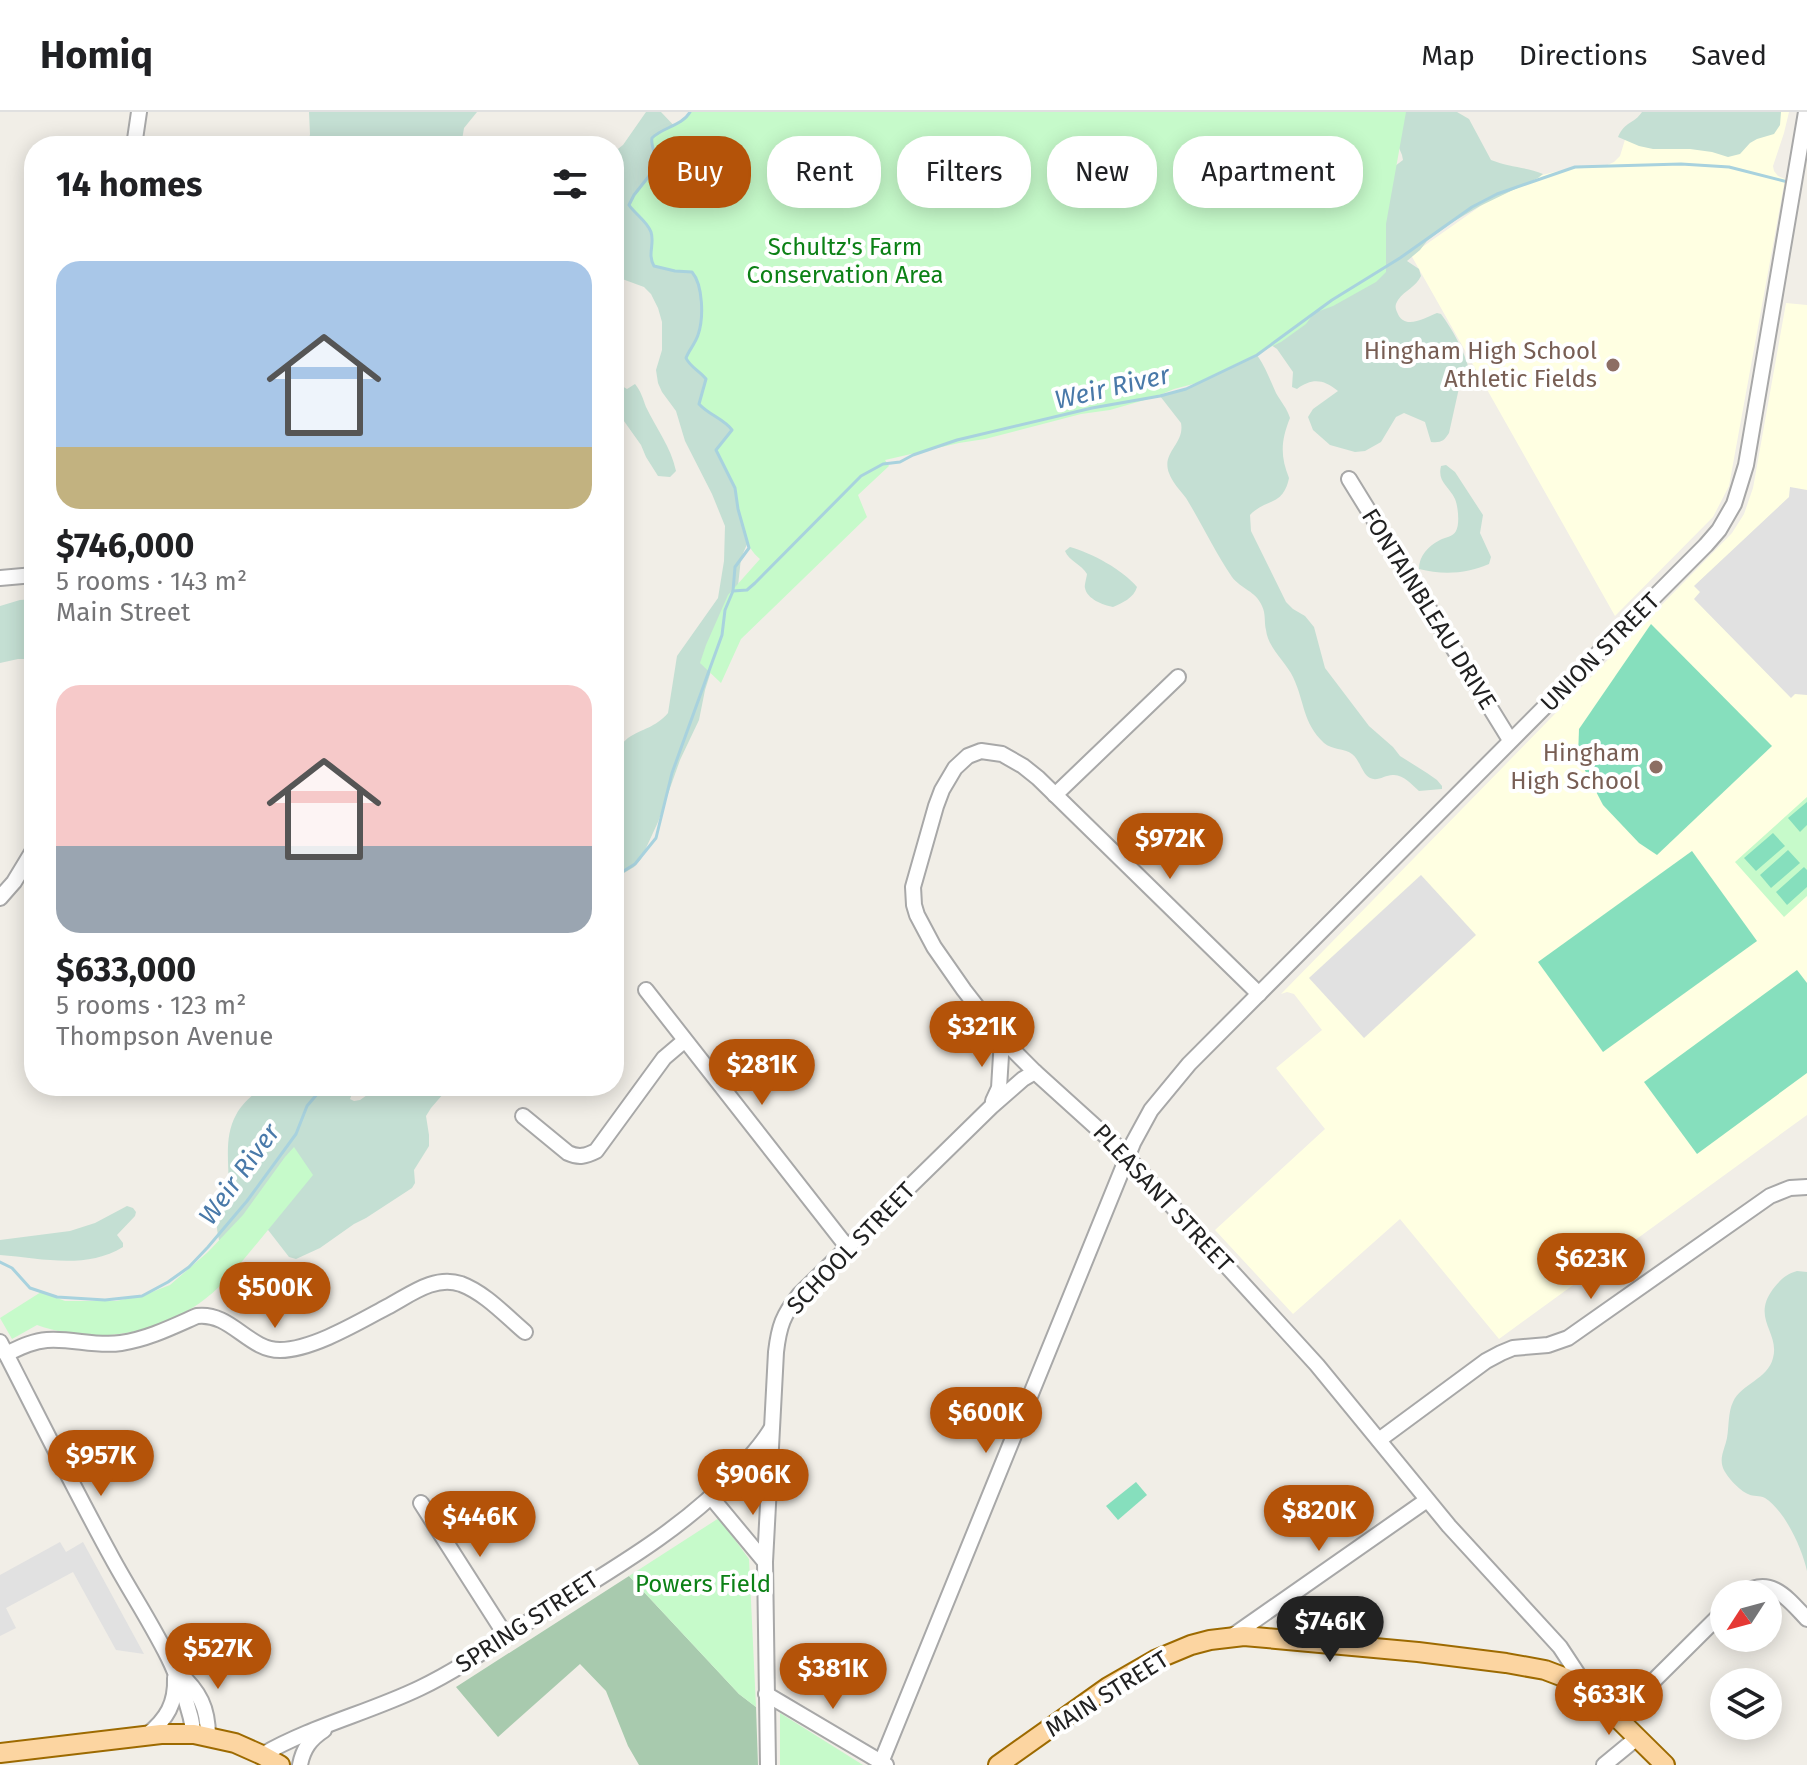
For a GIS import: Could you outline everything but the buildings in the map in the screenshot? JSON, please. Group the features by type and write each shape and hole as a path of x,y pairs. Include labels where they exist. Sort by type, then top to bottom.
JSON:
{"main road":[{"name":"MAIN STREET","path":"998,1765 1108,1687 1145,1665 1191,1645 1231,1637 1256,1636 1526,1665 1561,1675 1590,1691 1665,1765"},
{"path":"0,1753 147,1736 201,1735 235,1743 280,1765"}],"street":[{"path":"135,136 139,112"},
{"name":"UNION STREET","path":"882,1764 1128,1158 1142,1125 1164,1092 1686,566 1716,534 1729,514 1742,482 1748,453 1806,112"},
{"name":"FONTAINBLEAU DRIVE","path":"1349,479 1510,740"},
{"path":"0,578 24,576"},
{"path":"1055,795 1178,677"},
{"name":"PLEASANT STREET","path":"1259,994 1023,766 1002,754 981,751 968,756 955,768 942,790 913,887 914,905 927,934 964,990 1002,1039 1128,1158 1308,1356 1427,1500 1560,1647 1590,1691"},
{"path":"0,898 24,866"},
{"path":"646,990 848,1248"},
{"path":"991,1107 999,1088 1002,1039"},
{"path":"523,1116 568,1153 577,1157 587,1156 596,1151 664,1058 684,1041"},
{"name":"SCHOOL STREET","path":"768,1765 765,1562 776,1352 781,1322 799,1295 991,1107 1035,1072"},
{"path":"1379,1440 1486,1361 1513,1348 1548,1345 1568,1338 1770,1196 1790,1188 1807,1187"},
{"path":"201,1735 207,1713 204,1706 189,1682 175,1669 137,1605 3,1348 46,1340 99,1345 120,1343 150,1336 204,1315 226,1322 267,1348 279,1350 325,1338 426,1286 448,1281 472,1289 525,1332"},
{"name":"SPRING STREET","path":"262,1755 287,1740 423,1687 455,1669 680,1522 711,1497 757,1450 772,1428"},
{"path":"711,1497 765,1562"},
{"path":"1231,1637 1427,1500"},
{"path":"421,1503 506,1636"},
{"path":"1782,1595 1807,1619"},
{"path":"1617,1717 1710,1625"},
{"path":"147,1736 164,1720 173,1702 175,1669"},
{"path":"766,1694 882,1764"},
{"name":"SPRING STREET","path":"300,1765 306,1746 314,1736 334,1723"},
{"path":"1604,1765 1638,1737"}],"shaded area":[{"path":"309,112 477,112 464,128 463,136 310,134"},
{"path":"646,112 661,112 679,131 677,136 648,136 648,208 702,208 748,542 741,558 738,586 705,690 699,720 641,859 624,873 624,742 668,713 677,656 718,598 725,526 685,441 676,411 658,383 656,370 662,350 662,322 658,308 644,287 624,280 624,144"},
{"path":"1384,112 1457,112 1469,119 1491,160 1543,174 1451,223 1407,261 1419,269 1421,276 1397,302 1400,318 1415,322 1441,314 1457,339 1468,366 1463,370 1447,436 1440,442 1431,442 1425,422 1404,413 1396,417 1381,442 1365,451 1355,452 1330,445 1313,430 1308,417 1313,409 1338,391 1318,381 1297,389 1292,387 1293,372 1271,345 1391,169 1403,160"},
{"path":"1642,112 1781,112 1780,125 1774,134 1757,139 1740,154 1728,157 1690,149 1653,149 1618,137"},
{"name":"Hingham High School Athletic Fields","path":"1649,112 1789,112 1773,166 1778,176 1785,179 1729,486 1713,517 1615,616 1411,255 1492,198 1542,175 1567,169 1603,167 1614,162 1620,156 1627,133"},
{"name":"Hingham High School","path":"1786,303 1807,305 1807,1115 1499,1339 1400,1219 1293,1314 1215,1230 1325,1129 1276,1068 1322,1030 1294,994 1281,994 1732,533 1744,514 1753,488"},
{"path":"1257,355 1290,418 1283,448 1289,478 1283,494 1250,515 1251,531 1286,602 1314,627 1325,668 1369,726 1400,756 1437,780 1442,789 1419,791 1398,775 1370,778 1352,754 1327,745 1317,735 1293,677 1267,637 1264,612 1259,601 1232,577 1170,476 1168,459 1180,437 1181,423 1160,396 1186,389"},
{"path":"635,384 667,446 676,471 670,477 658,476 624,421 624,387 627,389"},
{"path":"1446,465 1455,472 1483,515 1480,533 1491,557 1489,564 1472,570 1437,572 1419,569 1428,548 1453,535 1457,528 1456,502 1444,484 1440,471 1441,466"},
{"path":"1790,487 1807,490 1807,695 1795,694 1791,698 1694,599 1700,592 1694,586 1789,497"},
{"path":"1070,547 1124,574 1137,587 1133,594 1113,607 1092,598 1085,588 1087,574 1065,551"},
{"path":"24,600 24,659 0,663 0,606"},
{"path":"1421,875 1476,935 1364,1038 1309,978"},
{"path":"251,1096 351,1096 350,1099 354,1101 366,1096 441,1096 426,1116 429,1146 414,1170 415,1183 412,1188 320,1248 296,1259 289,1257 265,1226 219,1240 218,1223 229,1187 229,1135 241,1107"},
{"path":"127,1206 136,1212 117,1235 123,1247 108,1254 63,1261 0,1255 0,1240 70,1231 95,1223"},
{"path":"1797,1271 1807,1272 1807,1571 1797,1541 1779,1512 1765,1498 1748,1494 1737,1487 1722,1464 1733,1402 1742,1390 1766,1371 1773,1358 1773,1340 1765,1317 1767,1300 1781,1280"},
{"path":"60,1542 66,1552 83,1542 144,1654 116,1650 73,1572 6,1608 16,1628 0,1636 0,1575"},
{"path":"629,1576 739,1694 756,1707 758,1765 639,1765 606,1691 580,1664 498,1737 456,1687"}],"green space":[{"name":"Schultz's Farm Conservation Area","path":"690,112 1406,112 1386,224 1386,272 1376,282 1314,313 1306,324 1281,342 1197,383 1110,410 885,460 889,466 858,495 867,517 741,639 721,683 700,663 728,595 760,559 748,543 733,484 716,450 731,428 699,404 706,379 686,358 700,328 702,311 696,278 692,272 654,266 651,232 629,205 648,177 648,208 751,208 751,136 655,136 687,117"},
{"path":"1651,624 1772,746 1657,855 1639,843 1603,805 1578,757 1579,729"},
{"path":"1807,797 1807,896 1784,917 1735,862"},
{"path":"1807,802 1807,825 1800,832 1788,818"},
{"path":"1773,833 1785,846 1756,871 1744,858"},
{"path":"1788,850 1800,863 1771,888 1760,875"},
{"path":"1692,851 1757,941 1603,1052 1538,962"},
{"path":"1804,867 1807,870 1807,887 1787,905 1776,892"},
{"path":"1797,970 1807,983 1807,1073 1697,1154 1644,1082"},
{"path":"294,1147 313,1175 234,1272 186,1312 146,1329 124,1333 81,1335 37,1325 12,1339 0,1318 41,1292 65,1301 116,1301 170,1285 208,1252 243,1215"},
{"path":"1136,1482 1147,1495 1118,1520 1106,1506"},
{"name":"Powers Field","path":"719,1518 749,1559 756,1707 739,1694 629,1576"},
{"path":"780,1713 863,1765 780,1765"}],"waterway":[{"path":"690,112 687,117 652,138 657,166 629,205 651,232 654,266 692,272 698,285 702,311 700,328 686,358 706,379 699,404 732,430 716,450 735,488 749,548 735,567 733,591"},
{"name":"Weir River","path":"624,871 635,864 656,838 672,773 722,635 725,610 733,591 747,590 755,583 861,476 883,464 900,462 957,440 1186,389 1257,355 1332,300 1400,258 1472,207 1497,194 1575,167 1681,164 1729,167 1788,182"},
{"name":"Weir River","path":"0,1262 12,1268 30,1288 57,1297 105,1300 142,1296 189,1267 208,1247 247,1201 296,1134 307,1106 316,1096"}],"place":[{"name":"Hingham High School Athletic Fields","path":"1613,365"},
{"name":"Hingham High School","path":"1656,767"}]}
